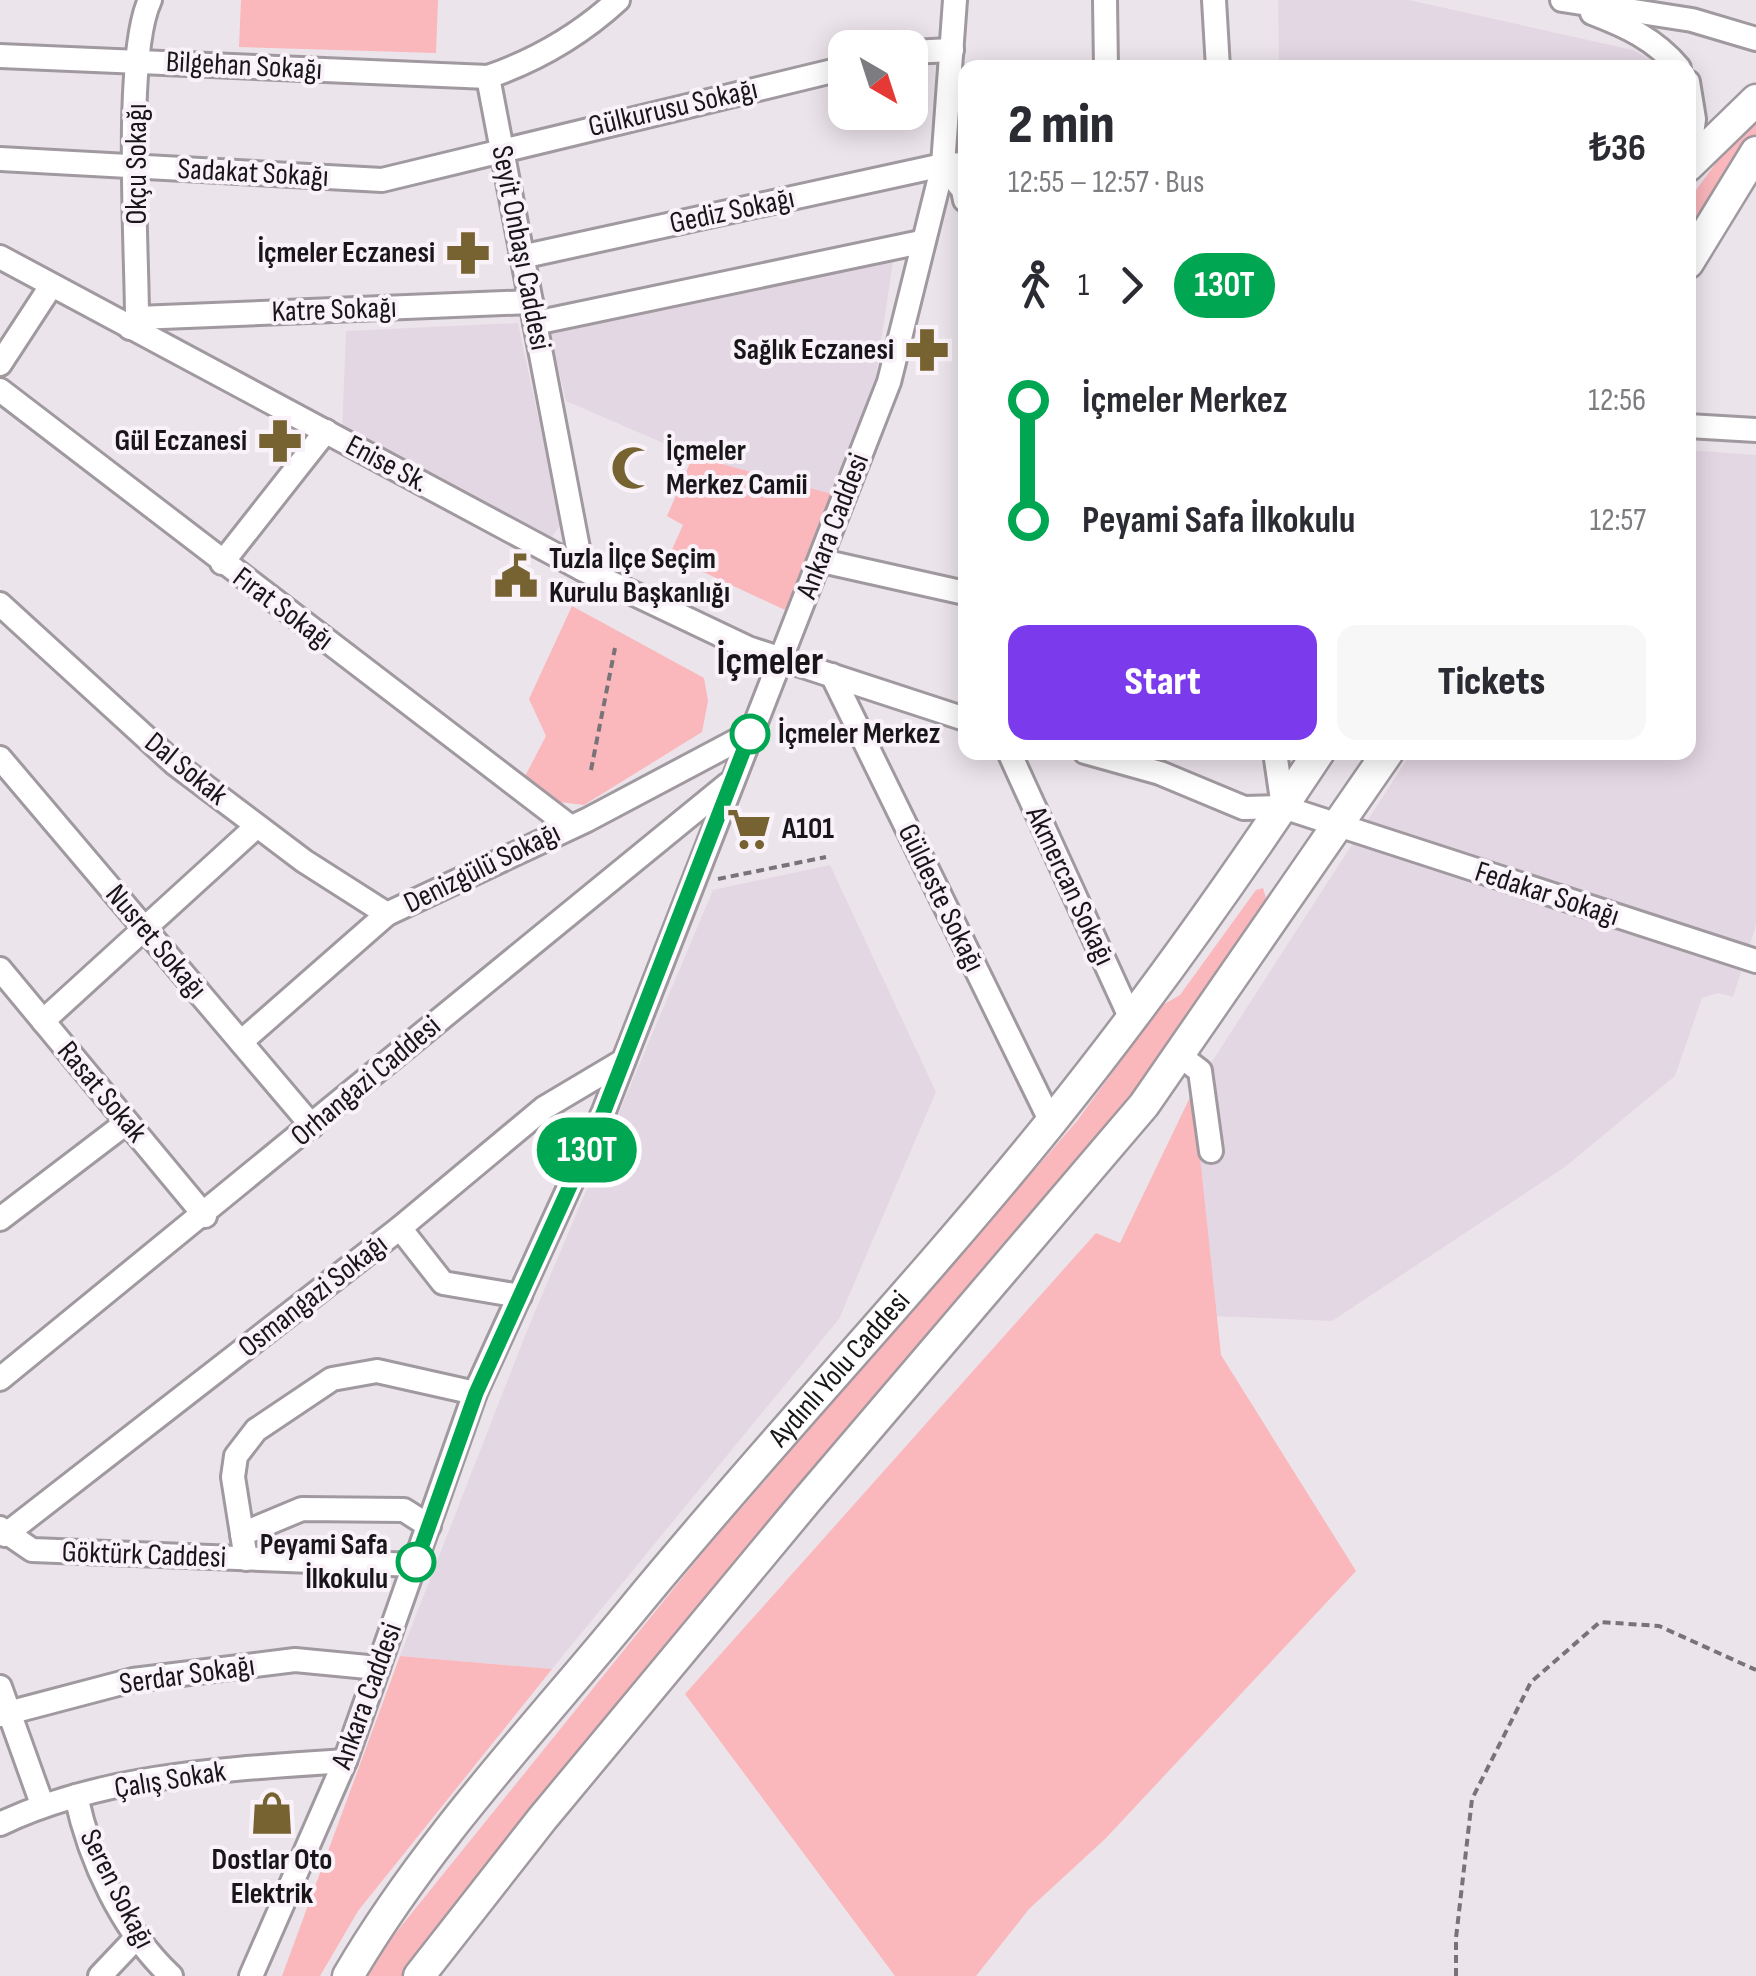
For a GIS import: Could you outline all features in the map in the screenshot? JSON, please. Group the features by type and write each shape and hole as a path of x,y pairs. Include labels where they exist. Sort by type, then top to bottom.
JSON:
{"main road":[{"path":"1696,157 1756,100"},
{"path":"1696,250 1755,158"},
{"name":"Aydınlı Yolu Caddesi","path":"348,1976 377,1926 484,1789 743,1476 1051,1122 1131,1019 1314,760"},
{"name":"Aydınlı Yolu Caddesi","path":"419,1976 568,1788 1144,1105 1383,760"}],"street":[{"name":"Okçu Sokağı","path":"133,323 138,62 144,13 150,0"},
{"path":"488,77 522,65 588,27 618,0"},
{"name":"Ankara Caddesi","path":"251,1976 345,1761 476,1393 623,1061 731,781 822,561 888,382 920,242 954,164 955,0"},
{"path":"1105,0 1106,60"},
{"path":"1214,0 1218,60"},
{"path":"1562,0 1691,10 1756,39"},
{"path":"1562,0 1634,30 1671,60"},
{"path":"928,51 952,50"},
{"name":"Bilgehan Sokağı","path":"0,56 488,77"},
{"name":"Gülkurusu Sokağı","path":"501,148 828,72"},
{"name":"Seyit Onbaşı Caddesi","path":"488,77 582,569"},
{"name":"Sadakat Sokağı","path":"0,158 382,180 501,148"},
{"name":"Gediz Sokağı","path":"522,257 954,164"},
{"name":"Katre Sokağı","path":"133,323 533,312 920,242"},
{"name":"Enise Sk.","path":"0,257 51,286 133,323 582,569 748,648 958,716"},
{"path":"0,364 51,286"},
{"name":"Fırat Sokağı","path":"0,390 568,825"},
{"path":"1696,426 1756,430"},
{"path":"222,562 326,431"},
{"path":"822,561 958,591"},
{"name":"Dal Sokak","path":"0,604 174,763 257,826 387,914"},
{"name":"Güldeste Sokağı","path":"832,675 1051,1122"},
{"name":"Denizgülü Sokağı","path":"240,1042 387,914 568,825 587,820 750,734"},
{"name":"Nusret Sokağı","path":"0,758 312,1126"},
{"name":"Akmercan Sokağı","path":"1013,760 1131,1019"},
{"path":"1276,760 1283,806"},
{"name":"Fedakar Sokağı","path":"1159,763 1244,808 1283,806 1756,961"},
{"name":"Orhangazi Caddesi","path":"0,1379 205,1216 731,781"},
{"path":"43,1020 257,826"},
{"name":"Rasat Sokak","path":"0,968 205,1216"},
{"path":"1179,1054 1200,1072 1211,1150"},
{"name":"Osmangazi Sokağı","path":"5,1539 400,1228 544,1108 623,1061"},
{"path":"0,1219 126,1122"},
{"path":"400,1228 443,1283 520,1296"},
{"path":"246,1559 232,1477 236,1456 256,1430 332,1378 377,1371 476,1393"},
{"path":"242,1534 302,1509 404,1510 429,1526"},
{"name":"Göktürk Caddesi","path":"5,1539 32,1550 415,1565"},
{"name":"Serdar Sokağı","path":"4,1713 133,1680 295,1660 378,1668"},
{"path":"0,1687 4,1713 42,1804"},
{"name":"Çalış Sokak","path":"0,1824 42,1804 214,1770 345,1761"},
{"name":"Seren Sokağı","path":"76,1796 86,1840 136,1938 172,1976"},
{"path":"100,1976 136,1938"}],"path":[{"path":"591,770 615,648"},
{"path":"691,885 826,857"},
{"path":"1456,1976 1456,1938 1472,1799 1531,1682 1600,1622 1659,1626 1756,1670"}],"shaded area":[{"path":"241,0 438,0 436,53 239,47"},
{"path":"1278,0 1409,0 1633,50 1650,60 1279,60"},
{"path":"1756,124 1756,135 1737,157 1696,227 1696,190 1735,137"},
{"path":"893,262 875,381 832,494 693,456 566,401 549,331"},
{"path":"518,323 561,524 547,544 342,433 346,331"},
{"path":"1696,451 1756,455 1756,925 1733,997 1718,993 1702,998 1675,1076 1565,1167 1332,1321 1213,1316 1193,1091 1406,760 1696,760"},
{"path":"693,456 832,494 785,610 669,556 683,525 667,516"},
{"path":"572,606 704,678 708,701 702,732 584,805 559,802 522,782 546,736 529,699"},
{"path":"830,865 936,1092 839,1319 552,1669 400,1656 526,1333 713,890"},
{"path":"1263,888 1266,898 1119,1113 406,1976 368,1976 390,1940 704,1551 1077,1121 1161,1006 1180,995 1256,890"},
{"path":"1193,1091 1221,1355 1356,1571 1105,1839 1029,1909 976,1976 895,1976 685,1694 1096,1233 1120,1243"},
{"path":"400,1656 552,1669 358,1911 320,1976 282,1976"}],"bus line":[{"name":"130T","path":"416,1562 476,1393 604,1111 750,734"}],"place":[{"name":"İçmeler Eczanesi","path":"468,253"},
{"name":"Sağlık Eczanesi","path":"927,350"},
{"name":"Gül Eczanesi","path":"280,441"},
{"name":"İçmeler Merkez Camii","path":"633,468"},
{"name":"Tuzla İlçe Seçim Kurulu Başkanlığı","path":"516,576"},
{"name":"İçmeler Merkez","path":"750,734"},
{"name":"A101","path":"749,829"},
{"name":"Peyami Safa İlkokulu","path":"416,1562"},
{"name":"Dostlar Oto Elektrik","path":"272,1813"}],"district":[{"name":"İçmeler","path":"770,662"}]}
